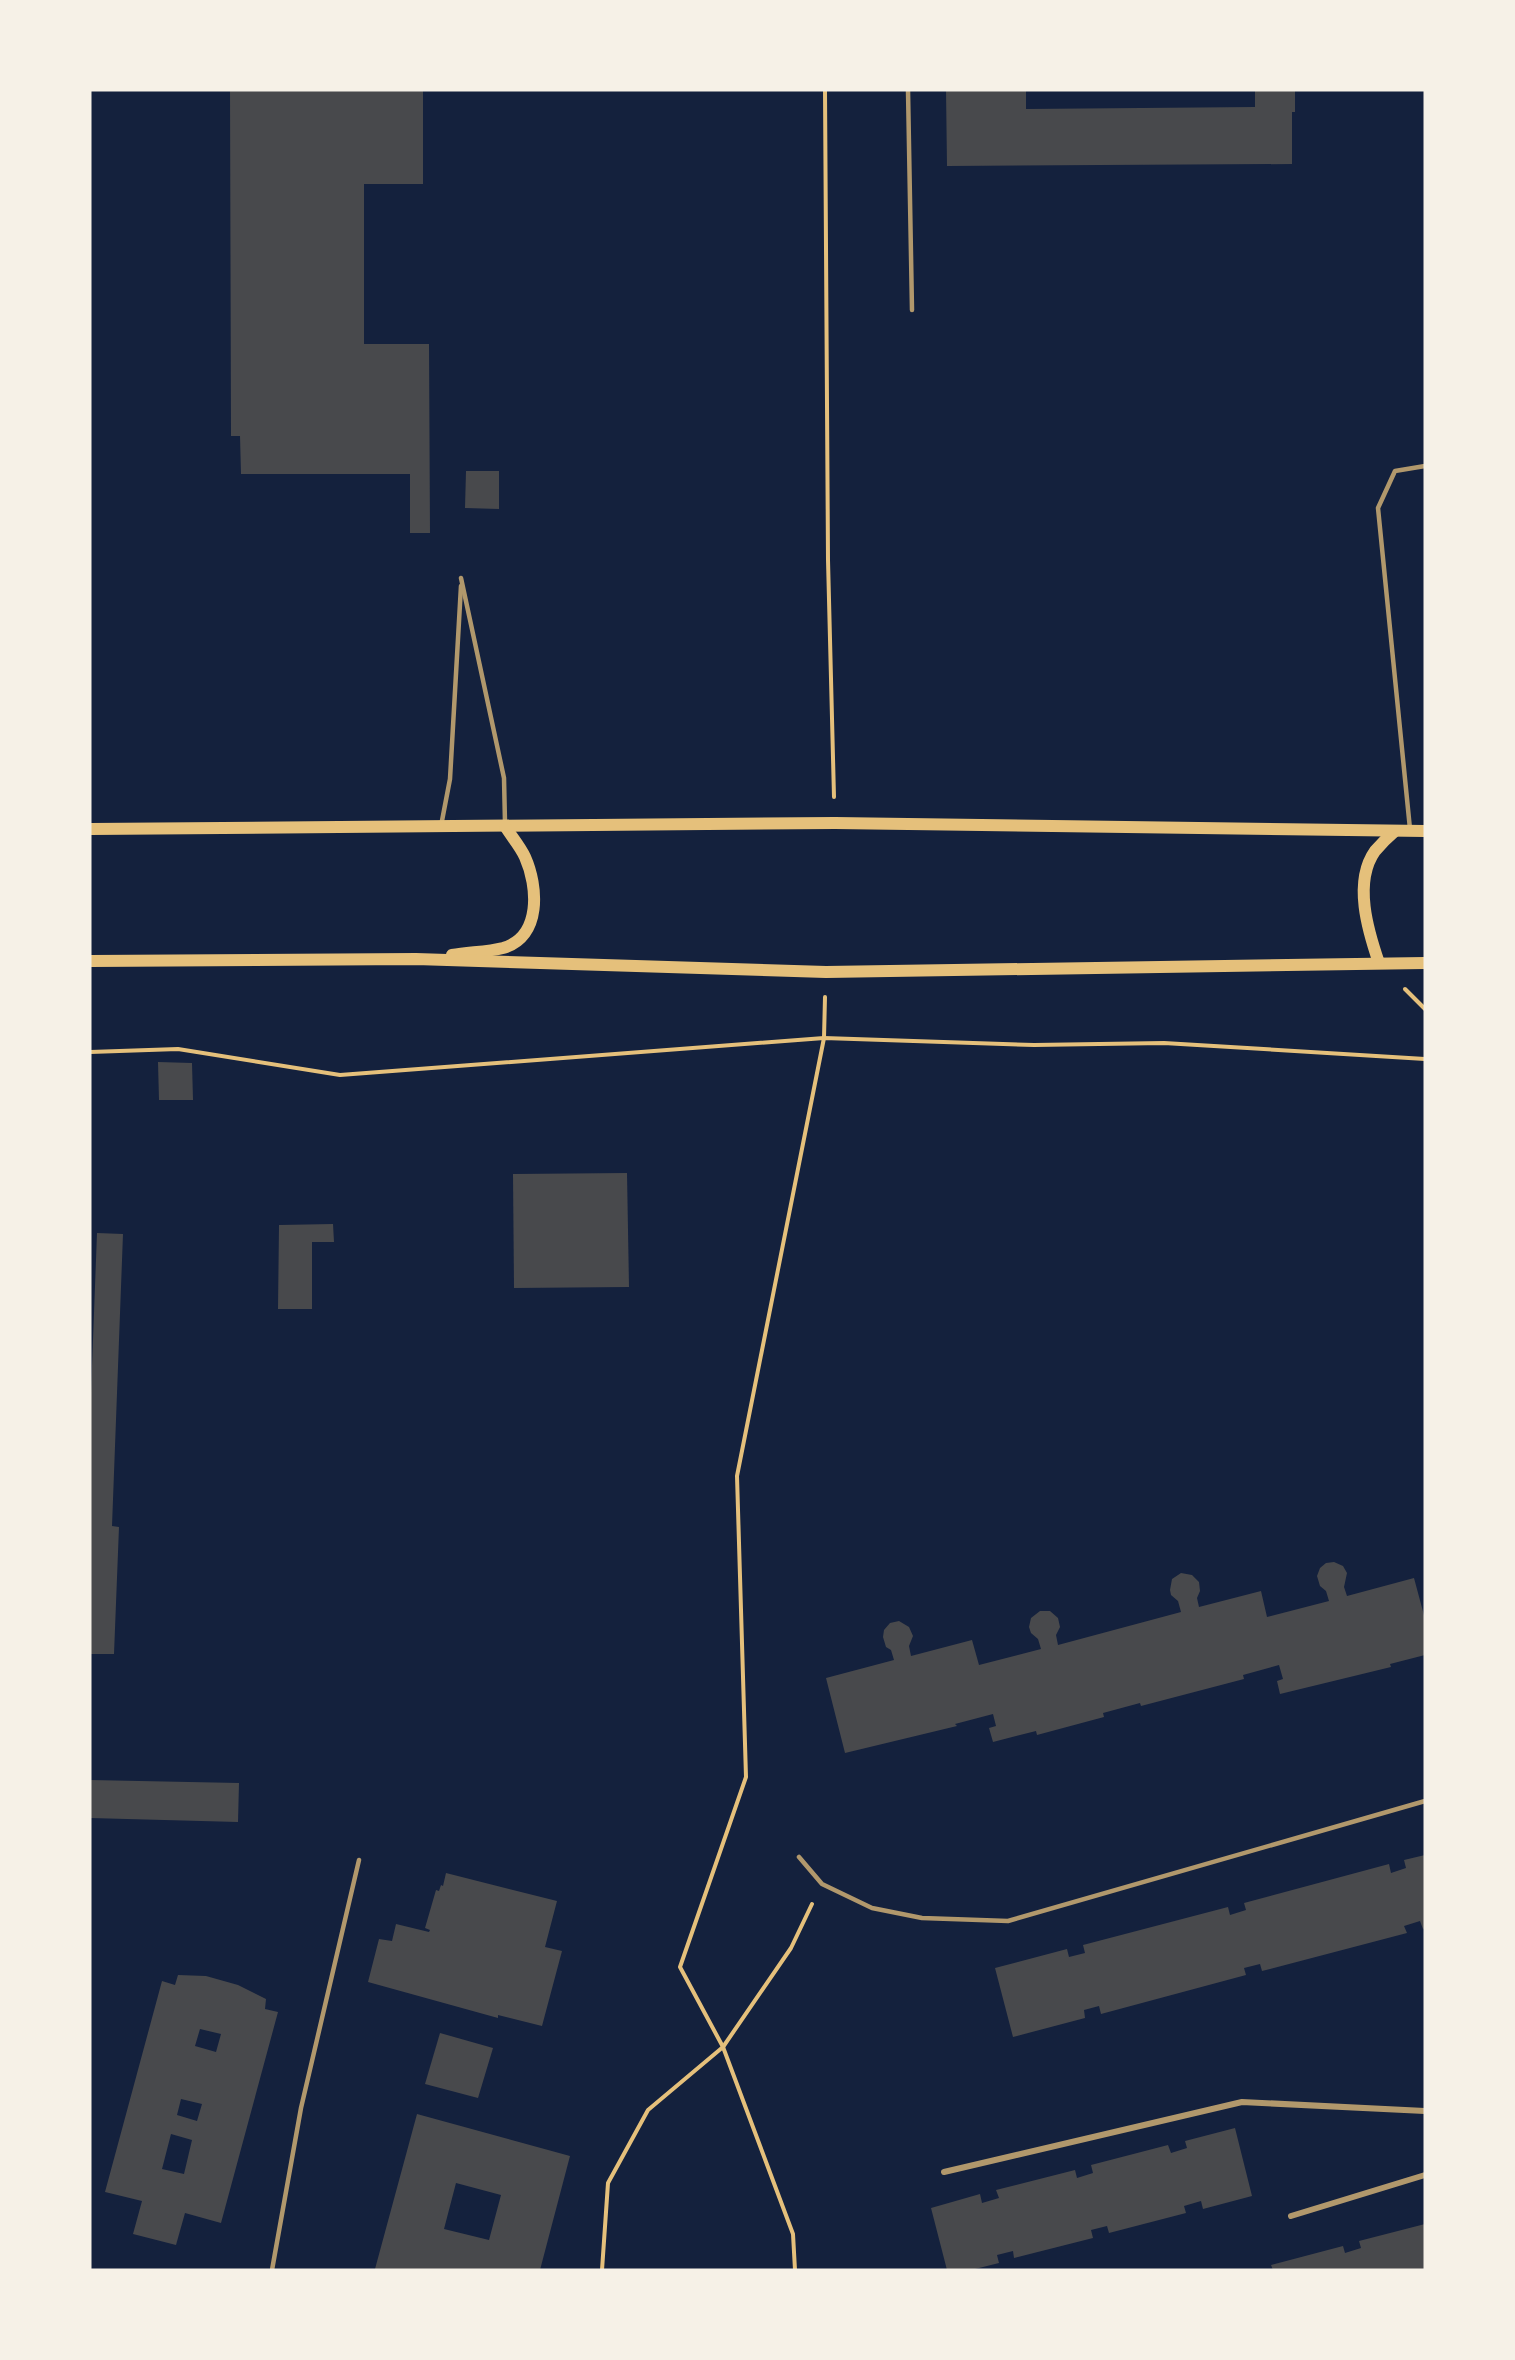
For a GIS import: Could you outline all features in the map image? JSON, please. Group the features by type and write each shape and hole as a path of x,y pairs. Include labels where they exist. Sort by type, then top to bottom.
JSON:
{"main road":[{"path":"90,829 835,823 1425,831"},
{"path":"416,959 505,948 521,937 530,924 535,908 535,890 525,856 505,826"},
{"path":"1378,963 1365,914 1366,873 1374,852 1395,831"},
{"path":"90,961 416,959 826,972 1425,963"}],"street":[{"path":"944,2172 1242,2102 1425,2111"},
{"path":"1291,2216 1425,2175"}],"lane":[{"path":"908,90 912,310"},
{"path":"1410,831 1378,508 1395,471 1425,466"},
{"path":"441,826 450,779 461,578 504,778 505,826"},
{"path":"799,1857 822,1884 872,1908 922,1918 1008,1921 1425,1802"},
{"path":"272,2270 301,2108 359,1860"}],"path":[{"path":"825,90 828,560 835,823"},
{"path":"795,2270 793,2234 723,2047 680,1967 746,1777 737,1476 824,1038 826,972"},
{"path":"90,1052 178,1049 340,1075 824,1038 1034,1045 1164,1042 1425,1059"},
{"path":"602,2270 608,2183 648,2110 723,2047 791,1948 822,1884"}],"building":[{"path":"230,90 423,90 423,184 364,184 364,344 429,344 430,533 410,533 410,474 241,474 240,436 231,436"},
{"path":"946,90 1026,90 1026,109 1255,107 1255,90 1295,90 1295,112 1292,112 1292,164 947,166"},
{"path":"466,471 499,471 499,509 465,508"},
{"path":"158,1062 192,1063 193,1100 159,1100"},
{"path":"627,1173 629,1287 514,1288 513,1174"},
{"path":"333,1224 334,1242 312,1242 312,1309 278,1309 279,1225"},
{"path":"97,1233 123,1234 112,1526 119,1527 114,1654 90,1654 90,1419"},
{"path":"1334,1562 1343,1566 1347,1573 1344,1587 1347,1596 1414,1578 1425,1619 1425,1655 1390,1664 1391,1667 1280,1694 1277,1681 1283,1679 1279,1665 1243,1675 1244,1679 1141,1706 1140,1703 1103,1713 1104,1717 1037,1735 1036,1731 993,1742 989,1728 996,1726 993,1714 955,1724 957,1726 845,1753 826,1678 894,1660 883,1637 884,1630 890,1623 899,1621 909,1627 913,1636 909,1646 911,1656 972,1640 979,1665 1041,1649 1038,1639 1031,1633 1029,1627 1031,1618 1040,1611 1050,1611 1058,1618 1060,1627 1056,1635 1058,1645 1181,1612 1178,1601 1171,1595 1170,1590 1172,1579 1181,1573 1192,1575 1199,1582 1200,1591 1197,1598 1199,1607 1261,1591 1267,1617 1329,1601 1317,1576 1320,1568 1326,1563"},
{"path":"90,1780 239,1783 238,1822 90,1818"},
{"path":"1425,1855 1425,1928 1423,1929 1420,1921 1404,1926 1407,1933 1262,1971 1260,1964 1244,1968 1246,1975 1101,2014 1099,2006 1084,2010 1085,2018 1013,2037 995,1968 1067,1949 1069,1957 1085,1953 1083,1945 1228,1907 1230,1915 1246,1910 1244,1903 1389,1864 1391,1873 1406,1868 1404,1860"},
{"path":"446,1873 557,1901 545,1947 562,1951 542,2026 498,2015 498,2018 368,1982 379,1939 392,1941 396,1924 429,1932 430,1930 425,1928 436,1890 439,1891 441,1885 443,1886"},
{"path":"178,1975 206,1976 238,1985 266,1999 265,2009 278,2012 221,2223 185,2213 176,2245 133,2234 142,2201 105,2192 162,1981 175,1985","holes":["200,2029 221,2034 216,2052 195,2046","181,2099 202,2104 197,2121 177,2115","171,2134 192,2140 184,2174 162,2169"]},
{"path":"440,2033 493,2048 478,2098 425,2084"},
{"path":"417,2114 570,2156 540,2270 375,2269","holes":["456,2183 501,2195 489,2240 444,2229"]},
{"path":"1235,2128 1252,2196 1203,2209 1201,2201 1184,2206 1186,2213 1109,2233 1107,2226 1091,2230 1093,2238 1014,2258 1013,2251 997,2255 999,2263 971,2270 947,2270 931,2208 980,2194 982,2203 999,2198 996,2190 1075,2170 1077,2178 1093,2173 1091,2165 1168,2145 1171,2153 1187,2148 1185,2141"},
{"path":"1425,2224 1425,2270 1273,2270 1271,2265 1343,2246 1345,2253 1361,2248 1359,2241"}]}
